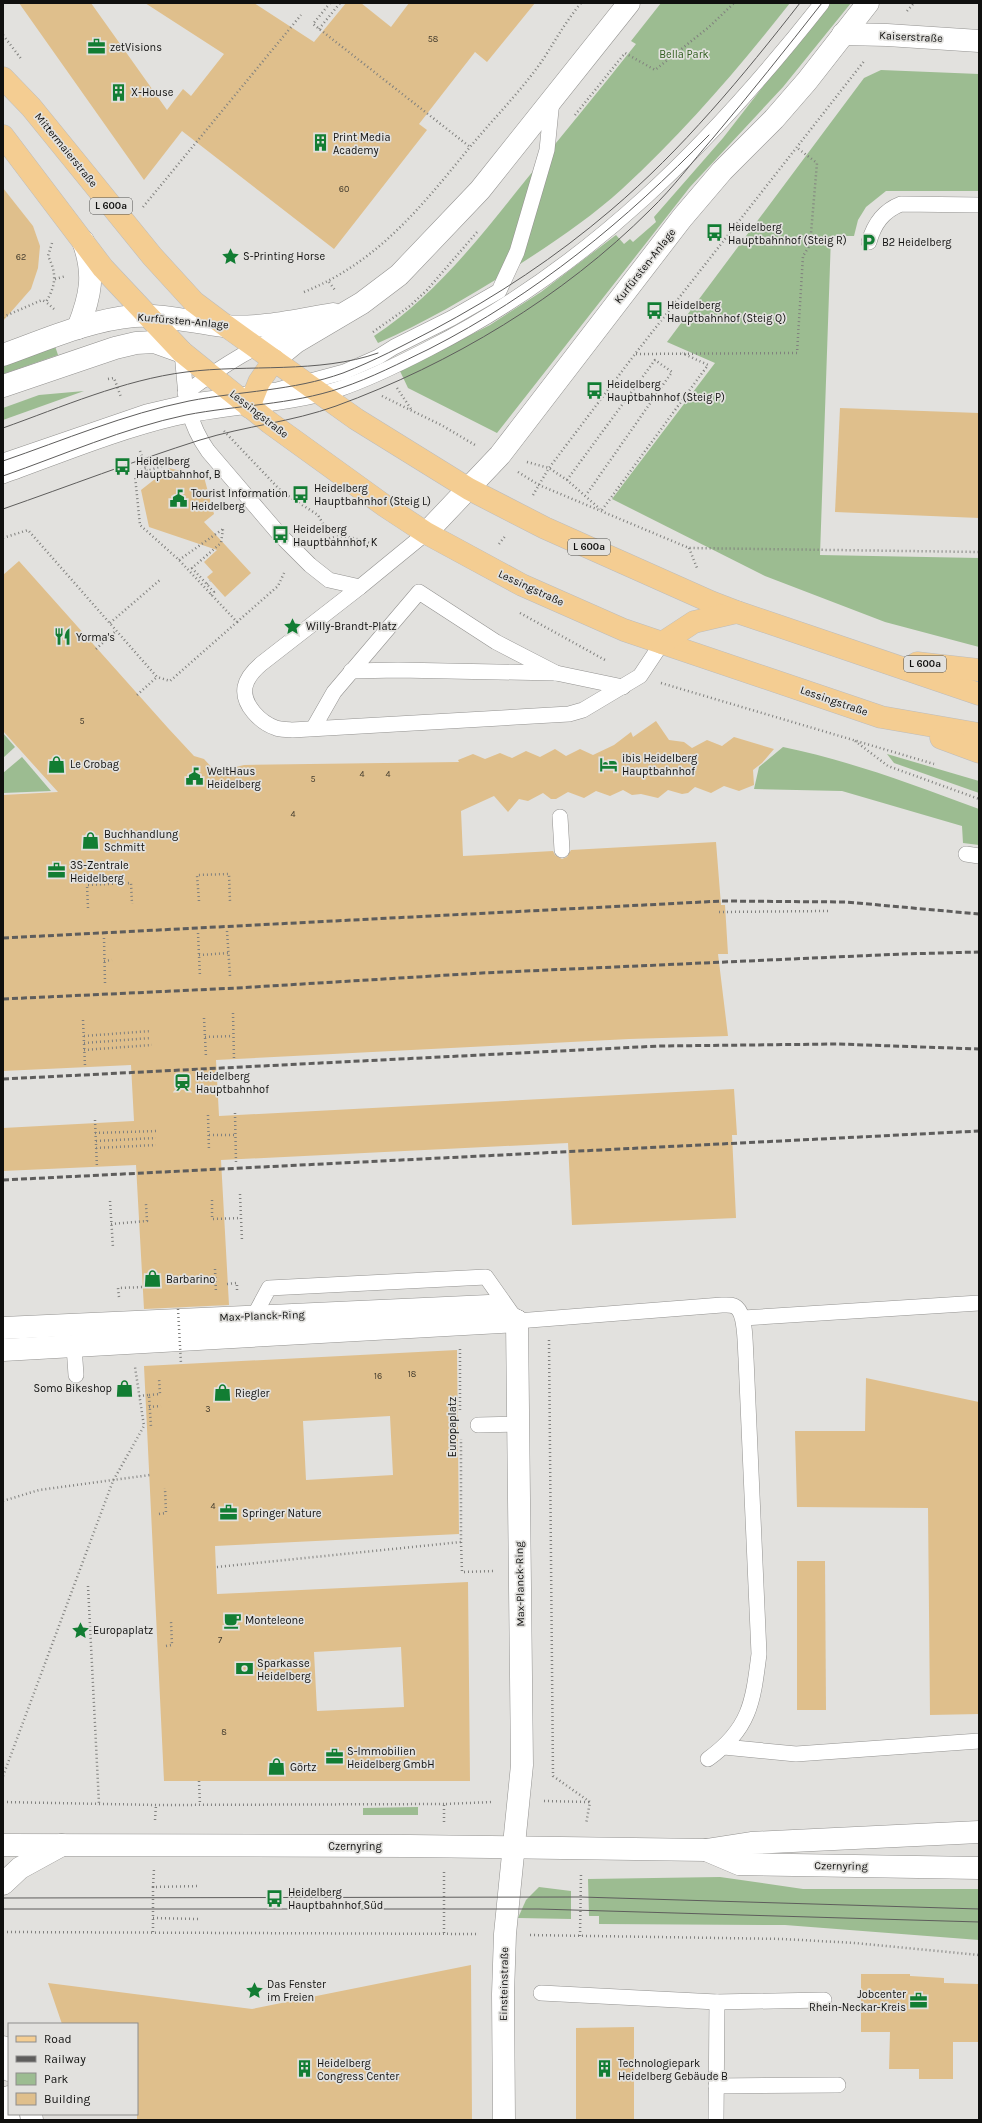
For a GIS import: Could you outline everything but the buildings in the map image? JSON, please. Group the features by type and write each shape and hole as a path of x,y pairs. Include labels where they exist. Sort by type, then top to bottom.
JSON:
{"main road":[{"path":"246,398 274,360 296,342 380,292 436,237 480,190 629,3"},
{"name":"Kurfürsten-Anlage","path":"426,533 504,450 682,218 722,171 774,119 807,81 868,3"},
{"name":"Kaiserstraße","path":"843,34 886,35 979,41"},
{"name":"Mittermaierstraße","path":"3,78 31,107 152,256 194,302 226,326"},
{"path":"3,136 103,268 147,316"},
{"path":"78,328 89,292 91,271 90,261 82,240"},
{"name":"Kurfürsten-Anlage","path":"3,355 78,328 132,316 147,316 226,326 270,325 350,311"},
{"name":"Lessingstraße","path":"147,316 182,352 210,375 246,398 385,506 426,533 522,585 624,630 881,717 979,734"},
{"name":"L 600a","path":"226,326 356,419 469,488 545,528 711,602 872,658 979,670"},
{"path":"3,386 115,348 136,343 154,342 182,352"},
{"path":"662,643 694,622 737,612"},
{"path":"872,658 979,694"},
{"path":"881,717 979,752"},
{"name":"Max-Planck-Ring","path":"3,1328 488,1306 517,1321"},
{"name":"Max-Planck-Ring","path":"3,1350 517,1321"},
{"name":"Max-Planck-Ring","path":"513,1848 522,1765 517,1321"},
{"name":"Czernyring","path":"3,1845 706,1850 751,1843 979,1832"},
{"path":"3,1884 20,1868 62,1845"},
{"name":"Einsteinstraße","path":"504,2120 502,1994 505,1934 513,1848"},
{"name":"Czernyring","path":"706,1850 739,1864 979,1868"},
{"path":"3,2046 8,2066"},
{"path":"8,2100 6,2107 9,2120"}],"lane":[{"path":"3,461 146,412 187,403 318,392 386,370 461,332 526,293 575,257 644,200 676,169 763,77 822,3"},
{"path":"318,392 344,372 378,357 499,291 517,252 547,150 552,99"},
{"path":"869,242 873,229 879,219 894,207 901,204 979,205"},
{"path":"3,476 150,424 187,403 210,375 255,347 283,334 350,311"},
{"path":"182,352 187,403 200,440 208,451 285,541 310,565 330,580 360,587"},
{"path":"426,533 360,587 260,664 252,674 245,687 246,699 252,711 268,725 278,729 569,714 583,710 640,676 662,643"},
{"path":"314,727 334,692 419,592 496,642 556,673"},
{"path":"351,671 398,670 556,673 623,687"},
{"path":"560,817 562,850"},
{"path":"254,1316 269,1288 486,1277 517,1321 722,1305 732,1305 738,1309 743,1318 755,1546 758,1654 754,1696 742,1724 724,1747 708,1759"},
{"path":"743,1318 979,1303"},
{"path":"74,1346 76,1375"},
{"path":"478,1425 518,1424"},
{"path":"724,1747 796,1754 979,1741"},
{"path":"541,1993 717,2002 824,2000"},
{"path":"716,2120 717,2002"},
{"path":"716,2086 838,2085"}],"path":[{"path":"330,3 313,24 470,147"},
{"path":"320,29 340,3"},
{"path":"297,295 329,282 359,264 408,220 534,70 566,22 581,3"},
{"path":"140,211 301,15"},
{"path":"602,510 586,495 549,468 635,354 796,147 886,35"},
{"path":"635,354 797,352 804,256 810,245 817,163 796,147"},
{"path":"46,302 52,292 55,279 54,268 48,256 52,243"},
{"path":"3,318 42,300 56,310"},
{"path":"602,510 708,365 680,353"},
{"path":"567,480 655,360 672,372 586,495"},
{"path":"411,409 473,444"},
{"path":"234,442 261,472 282,492 318,515 330,536 313,545"},
{"path":"137,471 147,470 135,476 140,525 179,560 237,622"},
{"path":"539,485 602,510 689,548 979,552"},
{"path":"179,560 224,528 221,543 192,568 214,592 211,595"},
{"path":"3,538 28,530 157,677 170,681 278,586 286,569"},
{"path":"110,623 161,579"},
{"path":"207,584 210,581"},
{"path":"513,609 595,655 640,676 937,765"},
{"path":"96,649 116,631"},
{"path":"138,695 157,677"},
{"path":"853,740 888,766 979,800"},
{"path":"199,901 197,875 229,874 230,902"},
{"path":"88,908 87,885 131,883 132,904"},
{"path":"719,912 828,911"},
{"path":"227,931 230,976"},
{"path":"198,933 200,977"},
{"path":"104,938 105,983"},
{"path":"199,955 229,953"},
{"path":"104,960 112,960"},
{"path":"233,1013 234,1058"},
{"path":"204,1018 206,1057"},
{"path":"83,1020 85,1066"},
{"path":"84,1036 151,1031"},
{"path":"205,1037 233,1036"},
{"path":"84,1043 151,1038"},
{"path":"84,1050 152,1045"},
{"path":"235,1113 236,1162"},
{"path":"208,1115 209,1151"},
{"path":"95,1120 97,1168"},
{"path":"95,1134 156,1131"},
{"path":"209,1135 236,1135"},
{"path":"96,1141 156,1138"},
{"path":"96,1148 156,1146"},
{"path":"240,1194 242,1241"},
{"path":"212,1200 212,1219 241,1218"},
{"path":"110,1201 113,1248"},
{"path":"111,1224 147,1221 146,1204"},
{"path":"215,1269 216,1294 223,1293"},
{"path":"227,1284 237,1283 237,1292 230,1293"},
{"path":"119,1298 118,1288 144,1286"},
{"path":"178,1309 181,1364"},
{"path":"517,1321 549,1338 553,1776 590,1802 582,1849 580,1936"},
{"name":"Europaplatz","path":"460,1346 460,1416"},
{"path":"180,1360 188,1359"},
{"path":"3,1776 113,1481 145,1426 136,1372"},
{"path":"139,1396 160,1394 159,1378"},
{"path":"148,1395 151,1427"},
{"path":"149,1407 161,1406"},
{"name":"Europaplatz","path":"460,1432 462,1572 520,1570"},
{"path":"3,1501 39,1490 150,1475"},
{"path":"159,1514 166,1513 165,1488"},
{"path":"217,1567 461,1542"},
{"path":"88,1586 99,1804"},
{"path":"166,1646 172,1645 171,1620"},
{"path":"199,1781 200,1805"},
{"path":"3,1802 200,1805 444,1804"},
{"path":"153,1932 154,1887 200,1886"},
{"path":"153,1918 198,1919"},
{"path":"3,1932 444,1933 783,1939 856,1943 979,1955"}],"green space":[{"name":"Bella Park","path":"661,3 790,3 751,52 689,123 622,189 586,219 560,238 485,286 433,316 378,343 374,336 417,303 474,244 636,44 631,41"},
{"path":"828,3 851,3 783,87 690,187 497,433 408,388 400,371 490,325 541,292 616,235 624,244 630,239 633,242 656,222 654,217 723,138"},
{"path":"881,70 979,74 979,191 886,191 866,207 858,220 854,236 831,236 820,555 979,558 979,647 885,622 765,576 612,499 715,363 667,342 864,78"},
{"path":"54,343 58,355 3,374 3,362"},
{"path":"84,391 3,420 3,408 39,395"},
{"path":"3,733 15,747 3,758"},
{"path":"783,747 858,766 979,809 979,845 963,843 962,826 842,791 754,789 759,767"},
{"path":"887,754 979,781 979,793 894,763"},
{"path":"22,757 51,791 3,793 3,773"},
{"path":"418,1807 418,1815 363,1815 363,1808"},
{"path":"720,1877 803,1889 979,1889 979,1940 785,1925 599,1924 599,1916 589,1916 588,1879"},
{"path":"539,1887 571,1891 571,1919 518,1918 526,1900"}],"tram line":[{"path":"3,461 118,420 165,406 208,398 305,384 343,373 389,353 480,304 569,244 637,187 711,111 734,85 800,3"},
{"path":"3,509 200,440 303,416 336,406 421,370 504,325 543,299 580,271 616,242 658,202 675,184 741,105 822,3"},
{"path":"3,476 94,442 163,420 186,415 322,394 363,380 407,360 469,328 543,280 578,254 645,197 709,135"},
{"path":"3,428 93,395 139,381 162,376 210,370 332,364 355,360 378,353"},
{"path":"3,1898 581,1897 979,1909"},
{"path":"3,1909 539,1909 979,1922"}],"railway":[{"path":"3,938 722,901 846,902 979,914"},
{"path":"3,999 237,988 482,973 902,954 979,952"},
{"path":"3,1079 659,1046 838,1044 979,1049"},
{"path":"3,1180 979,1131"}],"place":[{"name":"zetVisions","path":"97,47"},
{"name":"X-House","path":"118,92"},
{"name":"Print Media Academy","path":"320,143"},
{"name":"Heidelberg Hauptbahnhof (Steig R)","path":"715,233"},
{"name":"B2 Heidelberg","path":"869,242"},
{"name":"S-Printing Horse","path":"230,256"},
{"name":"Heidelberg Hauptbahnhof (Steig Q)","path":"654,311"},
{"name":"Heidelberg Hauptbahnhof (Steig P)","path":"594,390"},
{"name":"Heidelberg Hauptbahnhof, B","path":"123,467"},
{"name":"Heidelberg Hauptbahnhof (Steig L)","path":"301,494"},
{"name":"Tourist Information Heidelberg","path":"178,499"},
{"name":"Heidelberg Hauptbahnhof, K","path":"280,535"},
{"name":"Willy-Brandt-Platz","path":"293,626"},
{"name":"Yorma's","path":"63,637"},
{"name":"Le Crobag","path":"57,764"},
{"name":"ibis Heidelberg Hauptbahnhof","path":"609,764"},
{"name":"WeltHaus Heidelberg","path":"194,777"},
{"name":"Buchhandlung Schmitt","path":"91,840"},
{"name":"3S-Zentrale Heidelberg","path":"57,871"},
{"name":"Heidelberg Hauptbahnhof","path":"183,1082"},
{"name":"Barbarino","path":"153,1279"},
{"name":"Somo Bikeshop","path":"125,1388"},
{"name":"Riegler","path":"222,1393"},
{"name":"Springer Nature","path":"229,1513"},
{"name":"Monteleone","path":"232,1620"},
{"name":"Europaplatz","path":"80,1630"},
{"name":"Sparkasse Heidelberg","path":"244,1669"},
{"name":"S-Immobilien Heidelberg GmbH","path":"334,1757"},
{"name":"Görtz","path":"277,1767"},
{"name":"Heidelberg Hauptbahnhof Süd","path":"275,1898"},
{"name":"Das Fenster im Freien","path":"254,1990"},
{"name":"Jobcenter Rhein-Neckar-Kreis","path":"919,2000"},
{"name":"Heidelberg Congress Center","path":"304,2069"},
{"name":"Technologiepark Heidelberg Gebäude B","path":"605,2069"}]}
